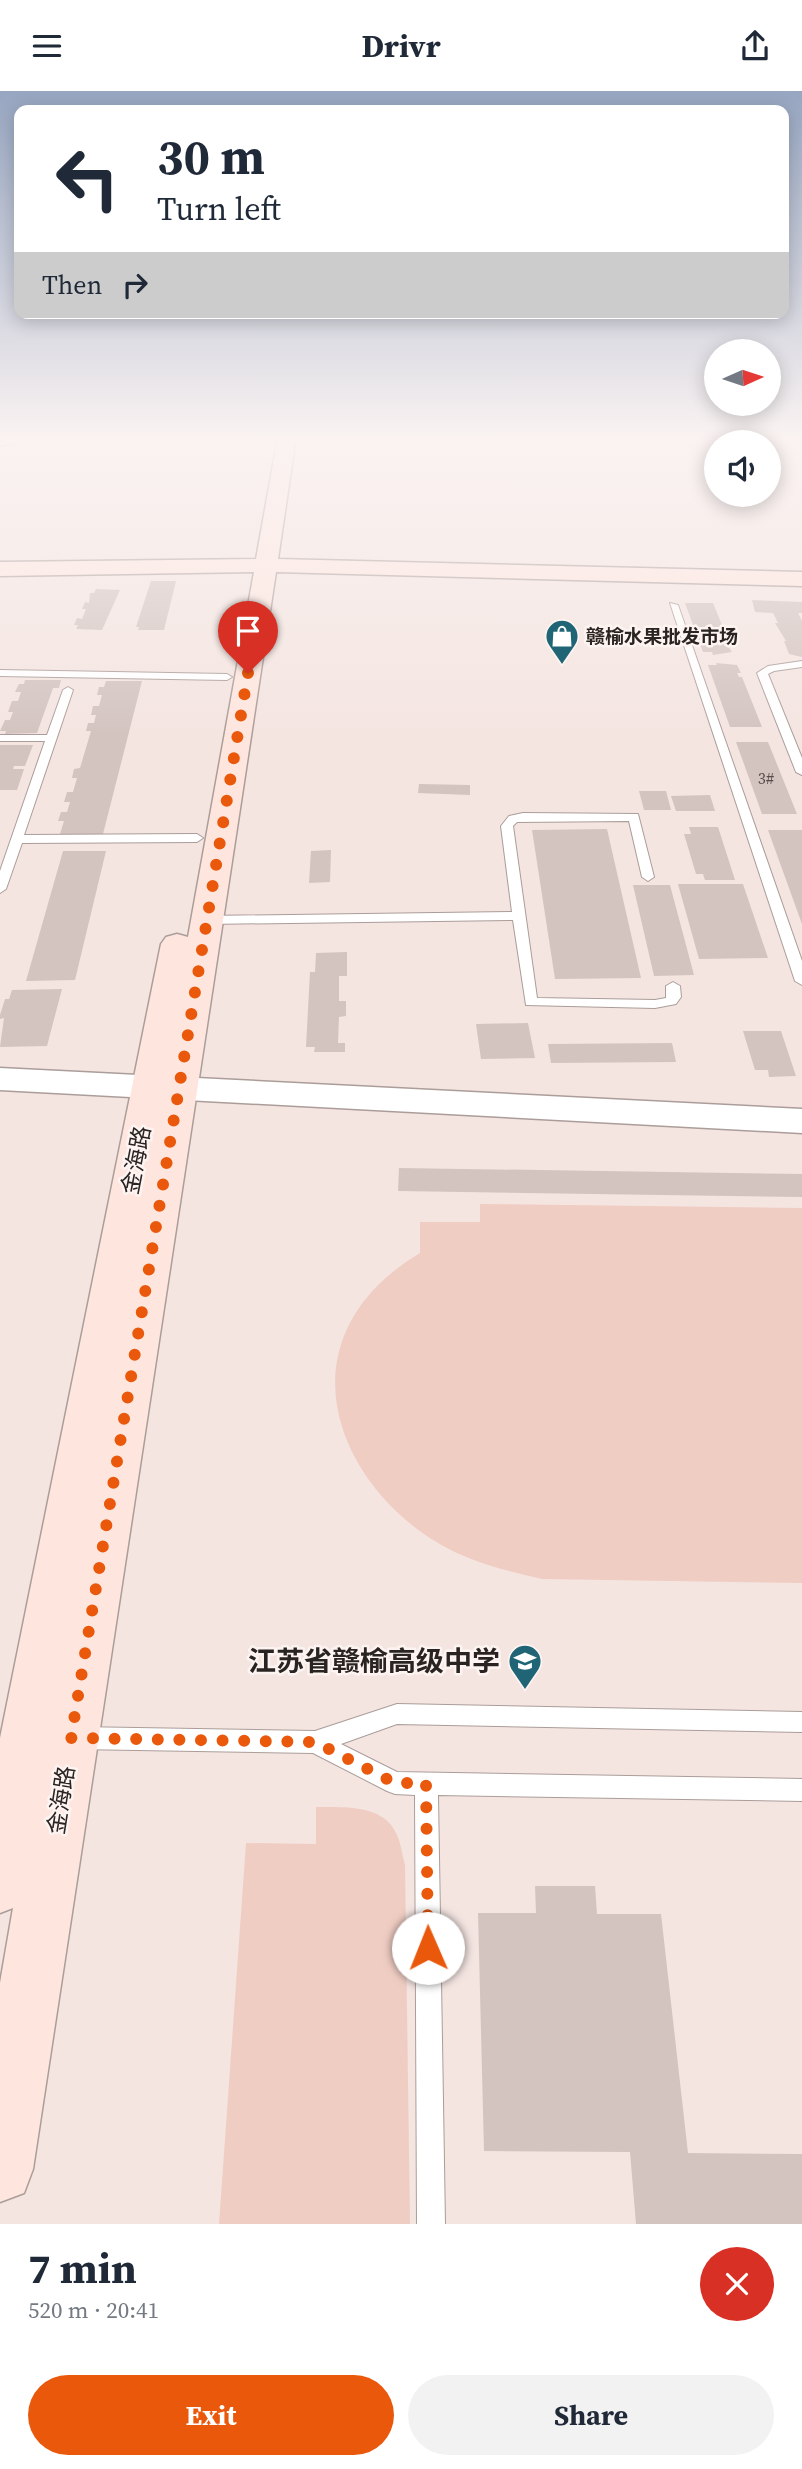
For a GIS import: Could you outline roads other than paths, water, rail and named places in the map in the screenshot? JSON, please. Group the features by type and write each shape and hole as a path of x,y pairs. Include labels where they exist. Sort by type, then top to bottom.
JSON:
{"main road":[{"name":"金海路","path":"0,1884 164,1088 207,919 261,537"},
{"name":"金海路","path":"0,2169 71,1738 197,838 227,677 264,537"},
{"path":"0,562 258,561 802,572"},
{"path":"0,569 258,561 802,579"}],"street":[{"path":"0,1079 802,1121"}],"lane":[{"path":"673,605 798,959 802,981"},
{"path":"802,664 772,668 762,673 802,772"},
{"path":"0,673 227,677"},
{"path":"0,889 68,690"},
{"path":"0,738 51,738"},
{"path":"648,877 634,817 513,818 507,826 531,1002 655,1004 671,1001 674,997 673,986"},
{"path":"17,839 197,838"},
{"path":"207,919 519,916"},
{"path":"71,1738 315,1742 397,1714 802,1722"},
{"path":"315,1742 395,1783 802,1790"},
{"path":"426,1783 431,2224"}],"place":[{"name":"赣榆水果批发市场","path":"562,666"},
{"name":"江苏省赣榆高级中学","path":"525,1691"}]}
